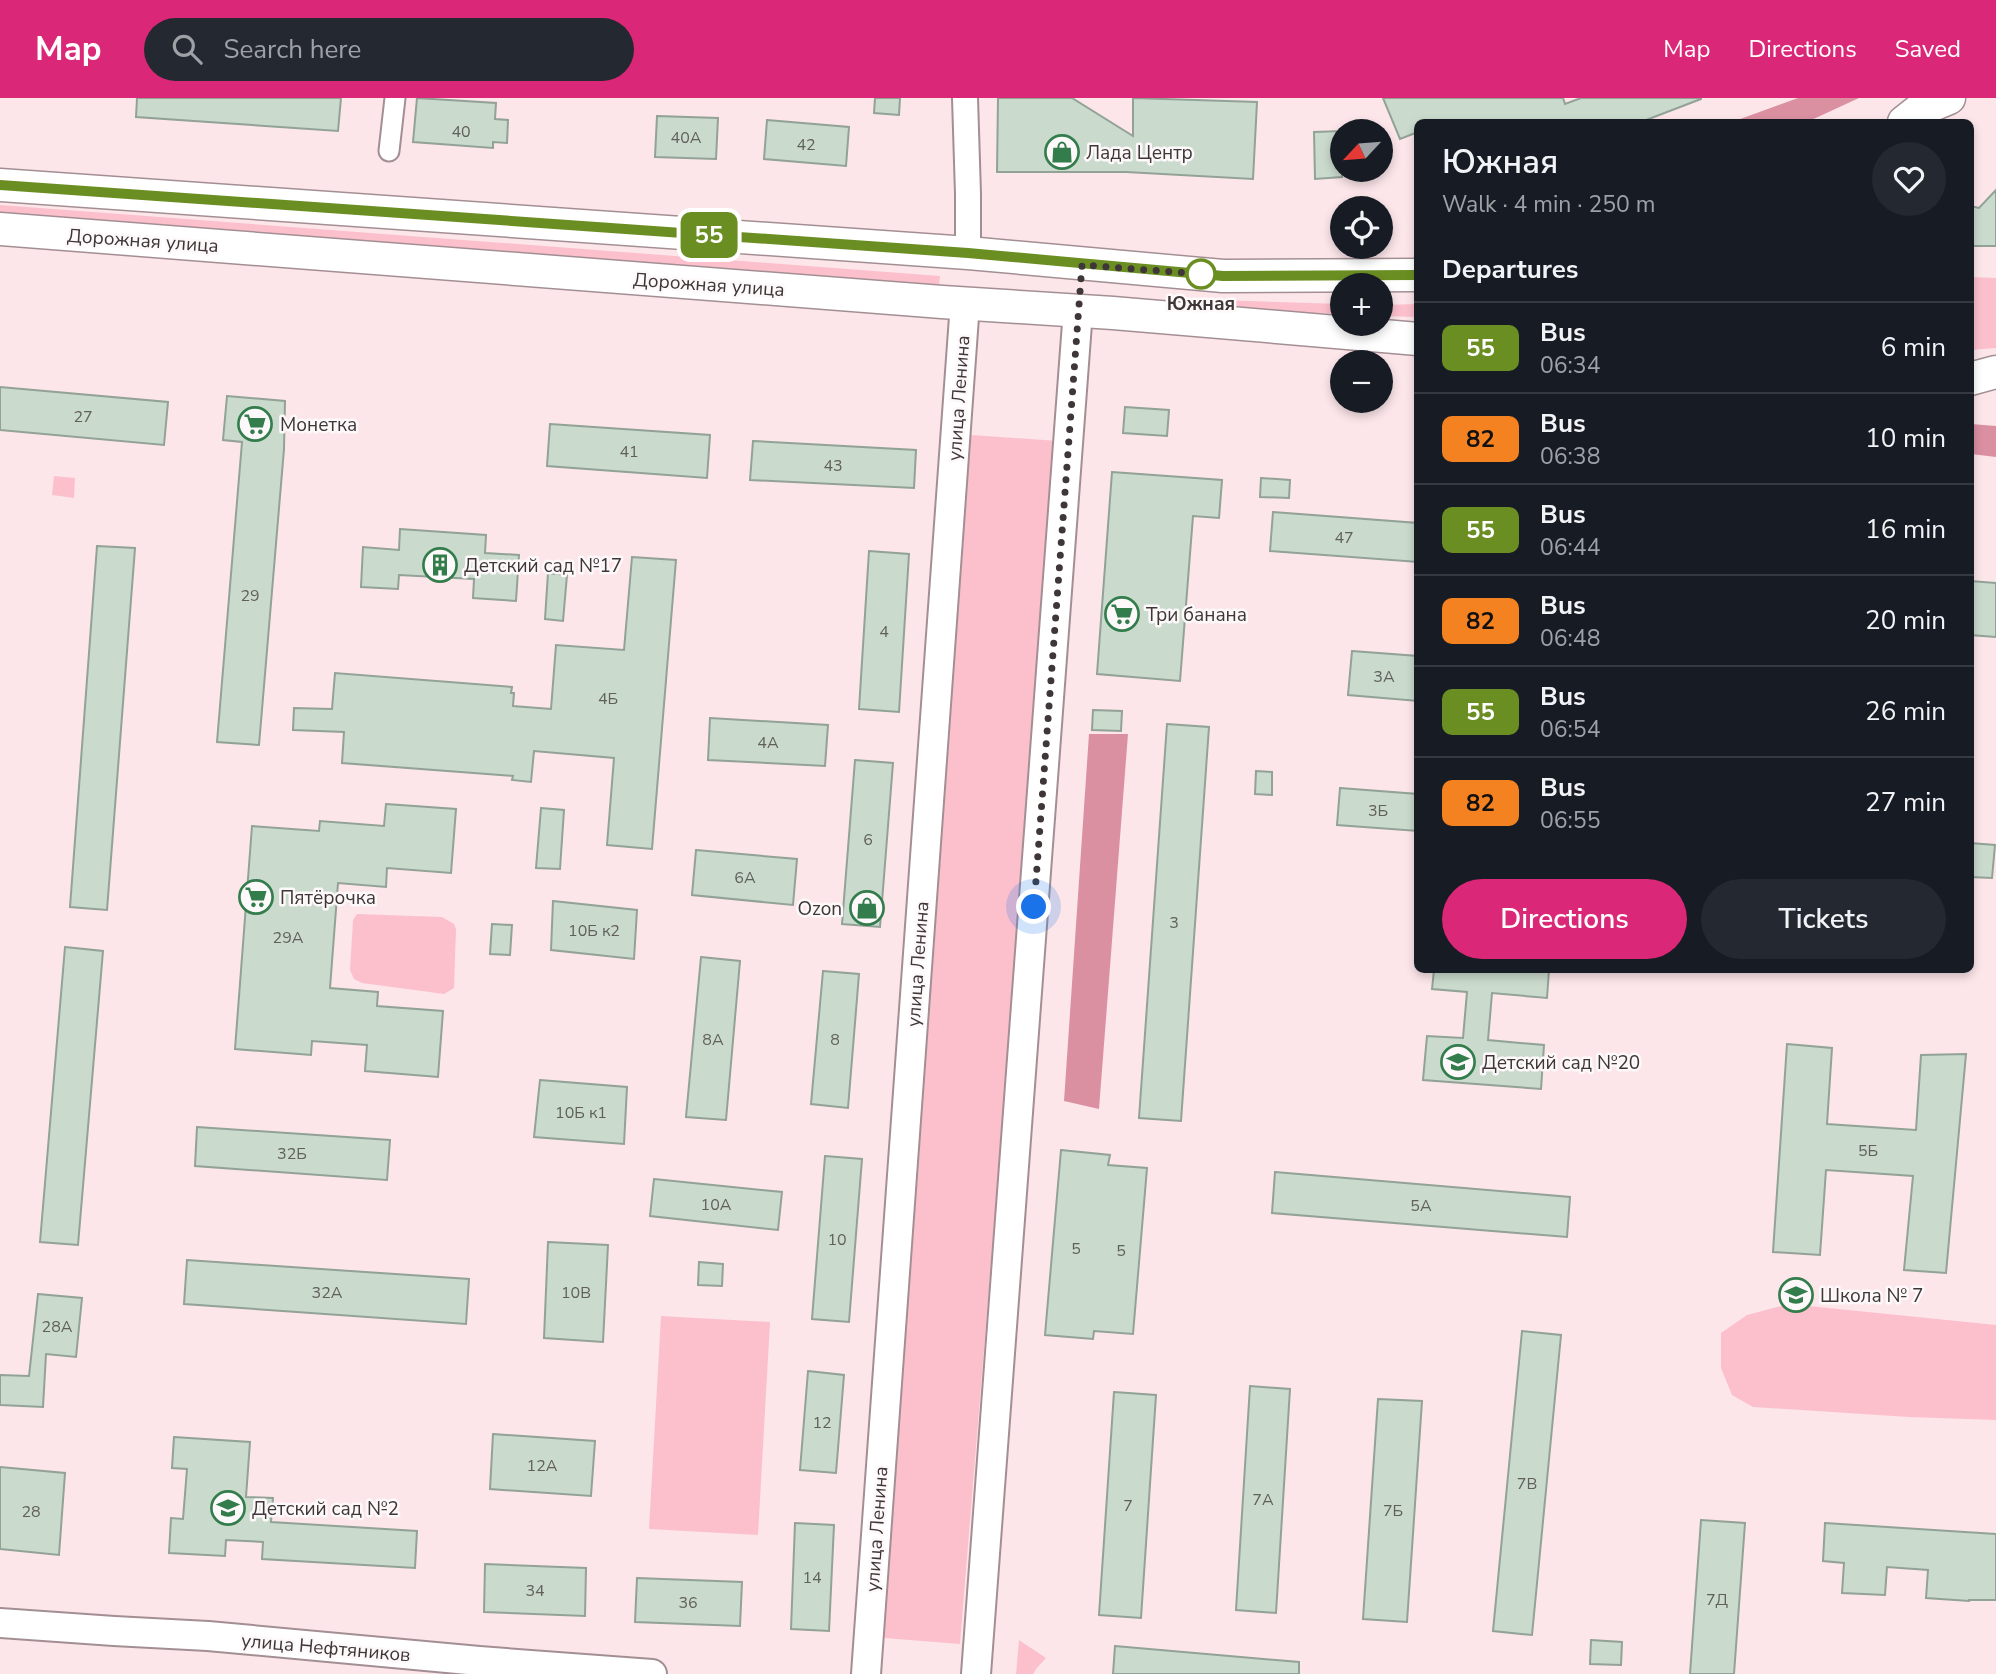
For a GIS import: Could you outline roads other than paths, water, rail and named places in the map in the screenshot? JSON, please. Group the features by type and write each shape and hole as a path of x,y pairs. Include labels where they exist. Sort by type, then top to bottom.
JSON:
{"main road":[{"path":"0,185 968,253 1223,276 1414,275"},
{"name":"Дорожная улица","path":"0,229 1078,310 1414,339"},
{"name":"улица Ленина","path":"866,1674 968,253"},
{"path":"976,1674 1082,265"},
{"path":"1209,321 1200,311 1196,295 1203,284 1223,276"},
{"path":"1974,380 1996,372"},
{"path":"1974,382 1996,386"},
{"name":"улица Нефтяников","path":"0,1622 208,1636 652,1674"}],"street":[{"path":"389,152 395,98"},
{"path":"965,98 968,253"}],"place":[{"name":"Лада Центр","path":"1062,152"},
{"name":"Южная","path":"1201,274"},
{"name":"Монетка","path":"255,424"},
{"name":"Детский сад №17","path":"440,565"},
{"name":"Три банана","path":"1122,614"},
{"name":"Пятёрочка","path":"256,897"},
{"name":"Ozon","path":"867,908"},
{"name":"Детский сад №20","path":"1458,1062"},
{"name":"Школа № 7","path":"1796,1295"},
{"name":"Детский сад №2","path":"228,1508"}]}
